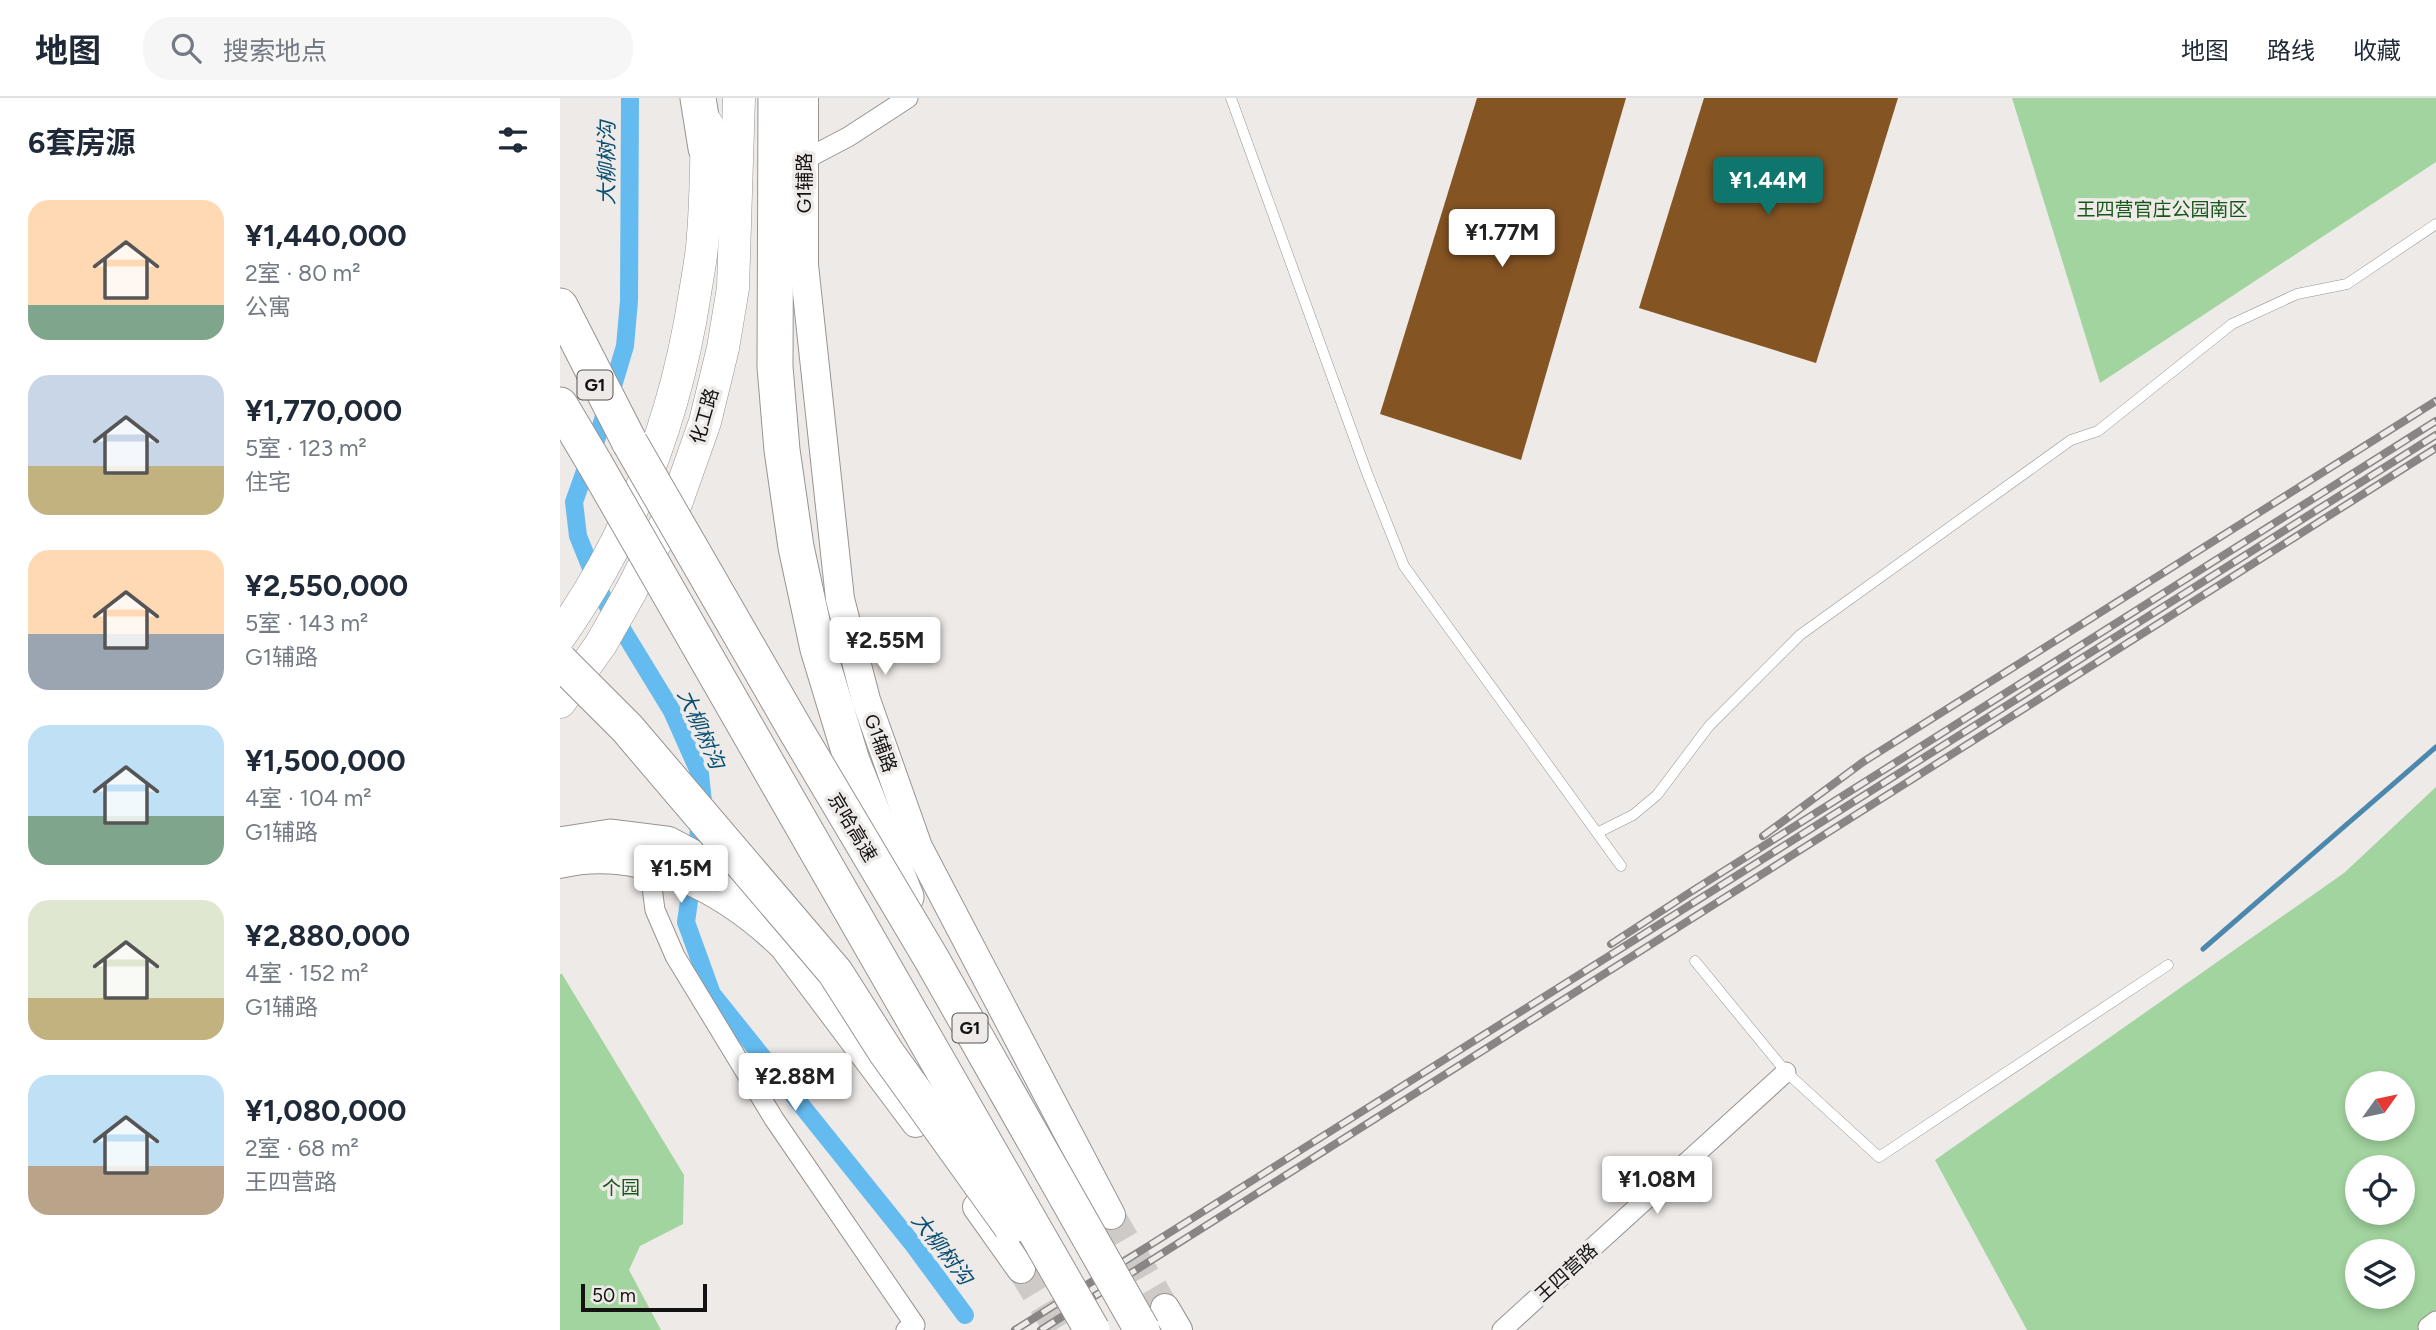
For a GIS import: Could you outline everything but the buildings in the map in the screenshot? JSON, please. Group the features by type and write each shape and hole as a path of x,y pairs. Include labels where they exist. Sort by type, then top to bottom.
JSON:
{"highway":[{"path":"698,98 706,148"},
{"path":"776,98 775,367 782,450 796,547 818,649 852,761 931,958"},
{"path":"560,306 630,443"},
{"name":"京哈高速","path":"560,327 931,958 1162,1323"},
{"name":"G1","path":"560,405 1090,1330"},
{"path":"560,661 627,728 835,972 932,1117 1090,1330"},
{"path":"560,845 611,837 667,844 776,903"}],"main road":[{"name":"化工路","path":"560,635 610,556 641,492 665,429 687,344 703,236 708,98"},
{"name":"化工路","path":"560,702 601,645 631,590 677,501 705,422 723,348 733,288 739,98"},
{"name":"G1辅路","path":"804,98 804,265 840,599 866,700 918,847 1111,1215"},
{"path":"560,864 611,858 658,867 718,897 761,924 784,947 907,1110 1021,1269"}],"street":[{"path":"804,160 908,98"},
{"path":"658,867 655,910 675,956 774,1119 915,1325 906,1330"},
{"name":"王四营路","path":"1502,1330 1786,1072"}],"lane":[{"path":"1231,98 1367,473 1404,566 1599,832 1621,866"},
{"path":"1599,832 1633,815 1657,795 1709,726 1800,635 2071,440 2098,430 2232,324 2297,294 2347,284 2436,224"},
{"path":"1695,961 1786,1072 1879,1157 2168,965"}],"green space":[{"name":"王四营官庄公园南区","path":"2012,98 2436,98 2436,162 2100,383"},
{"path":"2436,787 2436,1330 2027,1330 1935,1160 2344,873"},
{"name":"个园","path":"560,974 684,1175 683,1224 640,1246 629,1270 661,1330 560,1330"}],"waterway":[{"name":"大柳树沟","path":"630,98 629,301 625,346 574,502 578,536 603,598 672,711 700,774 703,802 686,922 712,994 912,1243 965,1315"},
{"path":"2203,949 2436,747"}],"tunnel":[{"path":"1111,1215 1165,1308"},
{"path":"1021,1269 1058,1330"}],"railway":[{"path":"1763,836 1863,762 2436,401"},
{"path":"1611,944 2436,421"},
{"path":"1015,1330 2436,435"},
{"path":"1041,1330 2436,448"}]}
